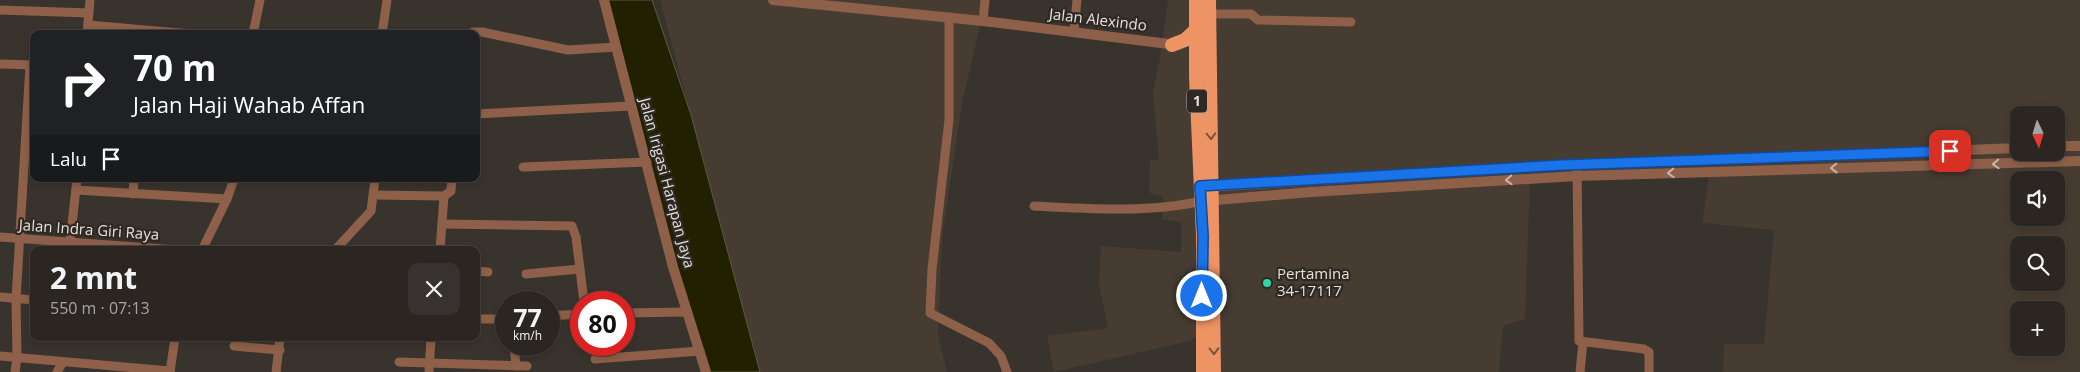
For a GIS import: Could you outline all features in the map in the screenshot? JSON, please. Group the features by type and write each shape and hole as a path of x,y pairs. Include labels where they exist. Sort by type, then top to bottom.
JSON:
{"highway":[{"name":"1","path":"1196,0 1202,14 1201,51 1214,372"},
{"name":"1","path":"1201,51 1196,30 1209,0"},
{"path":"1172,45 1185,40 1196,30"},
{"path":"1172,45 1201,51"},
{"name":"1","path":"1203,372 1207,194"}],"street":[{"path":"87,30 90,0"},
{"path":"254,30 260,0"},
{"path":"383,30 387,0"},
{"name":"Jalan Irigasi Harapan Jaya","path":"604,0 686,312 706,372"},
{"name":"Jalan Alexindo","path":"773,0 950,17 1172,45"},
{"path":"983,21 985,0"},
{"path":"1074,32 1077,0"},
{"path":"0,10 89,13"},
{"path":"1202,14 1251,14 1258,20 1351,22"},
{"path":"950,17 949,120 932,269 930,313 989,344 1001,356 1007,372"},
{"path":"480,32 568,50 616,47"},
{"path":"0,64 30,65"},
{"path":"15,372 17,358 16,298 30,94"},
{"path":"480,114 631,106"},
{"path":"2065,146 2080,146"},
{"path":"1034,206 1172,208 1207,194 1577,165 2010,148"},
{"path":"1207,194 1310,192 1577,176 2080,161"},
{"path":"524,167 646,162"},
{"path":"1577,165 1579,341 1644,349 1649,352 1649,372"},
{"path":"70,243 77,182"},
{"path":"133,194 134,182"},
{"path":"204,246 227,200 233,182"},
{"path":"339,246 370,213 375,182"},
{"path":"374,195 444,196 451,191 452,182"},
{"path":"76,190 227,200"},
{"path":"440,246 444,196"},
{"path":"442,224 572,226 576,237 583,291"},
{"name":"Jalan Indra Giri Raya","path":"0,237 116,246"},
{"path":"526,274 580,269"},
{"path":"480,271 488,272"},
{"path":"0,297 30,300"},
{"path":"635,313 686,312"},
{"path":"480,319 495,319"},
{"path":"0,356 116,369 170,372 175,341"},
{"path":"276,372 280,341"},
{"path":"429,368 430,341"},
{"path":"1580,372 1583,342"},
{"path":"234,346 280,350"},
{"path":"595,359 700,351"},
{"path":"515,356 516,366"},
{"path":"57,372 62,362"},
{"path":"399,362 429,368 527,366"}],"shaded area":[{"path":"604,0 652,0 691,115 760,372 706,372"},
{"path":"660,0 986,0 962,103 942,238 938,335 947,372 760,372"},
{"path":"1168,0 2080,0 2080,372 1723,372 1724,344 1764,344 1774,230 1702,223 1709,175 1530,180 1525,319 1503,326 1499,372 1212,372 1209,327 1190,341 1054,372 1047,336 1108,328 1099,285 1101,246 1181,252 1181,222 1162,219 1163,196 1149,193 1150,161 1159,160 1153,93"}],"place":[{"name":"Pertamina 34-17117","path":"1267,283"}],"route":[{"path":"1202,296 1203,236 1200,186 1212,187 1563,165 1950,151"}]}
